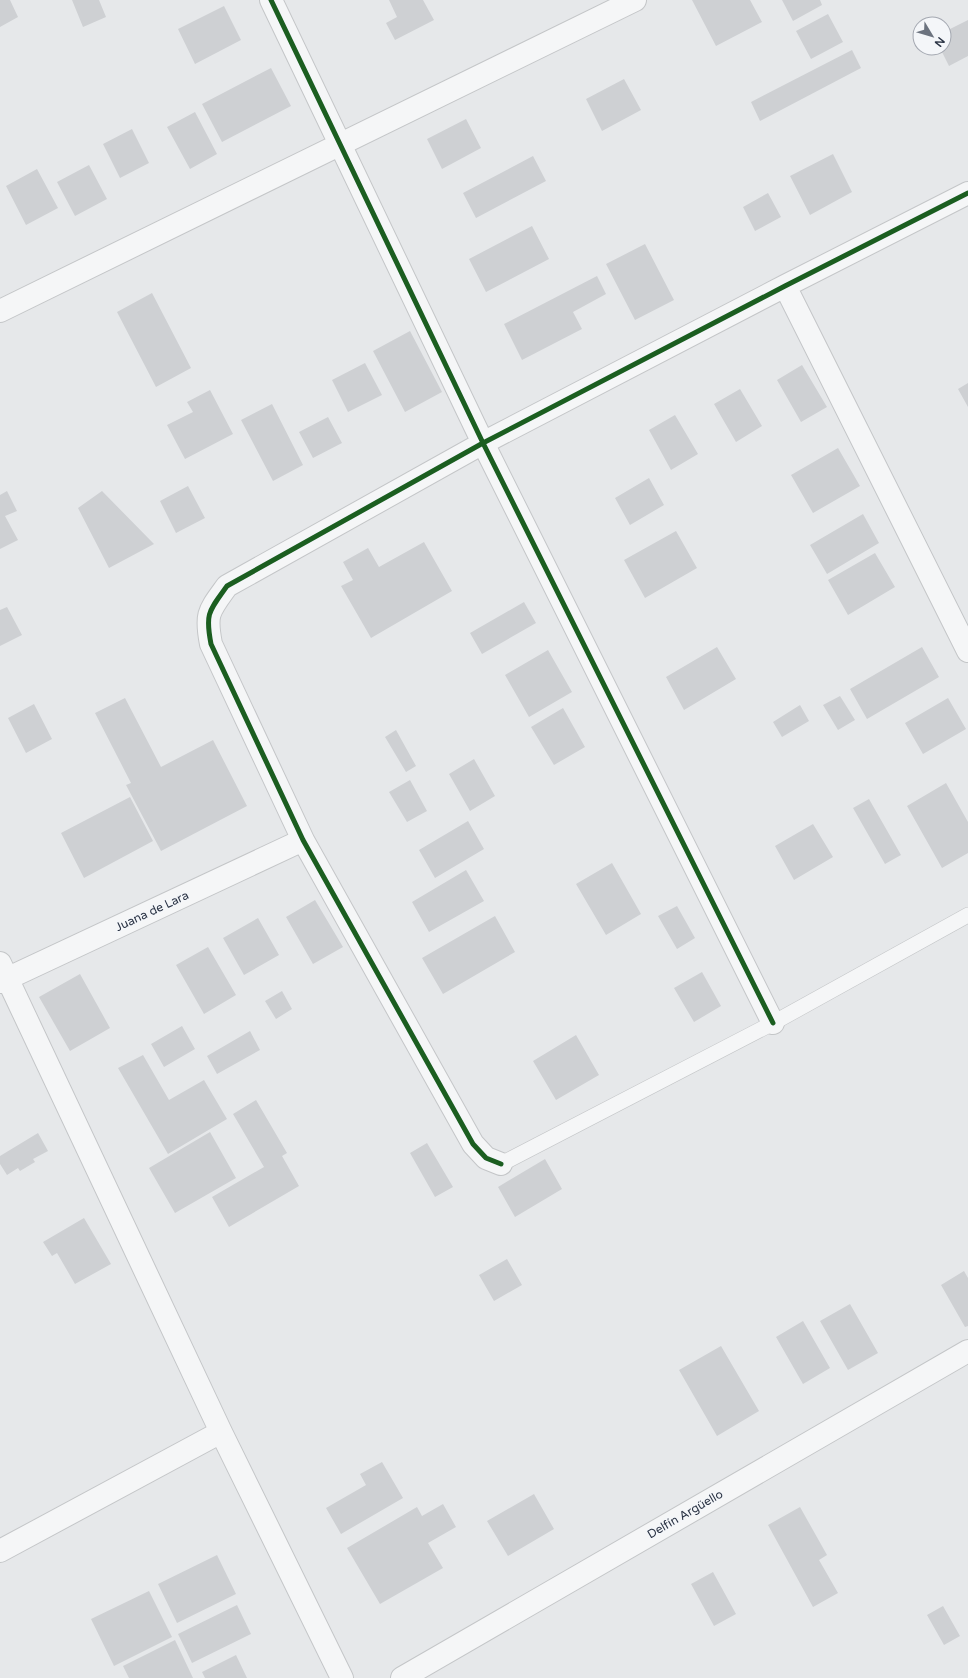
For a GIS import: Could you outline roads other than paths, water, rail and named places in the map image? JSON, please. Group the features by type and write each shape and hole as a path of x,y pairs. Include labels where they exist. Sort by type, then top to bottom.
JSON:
{"street":[{"path":"271,0 339,145 483,443 773,1023"},
{"path":"0,311 635,0"},
{"path":"501,1164 486,1158 473,1144 303,840 211,644 208,625 211,609 227,586 483,443 968,193"},
{"path":"785,286 968,651"},
{"name":"Juana de Lara","path":"2,975 303,840"},
{"path":"2,975 221,1432 342,1678"},
{"name":"Delfín Argüello","path":"402,1678 968,1351"},
{"path":"0,1551 221,1432"}],"lane":[{"path":"501,1164 773,1023 968,915"}]}
